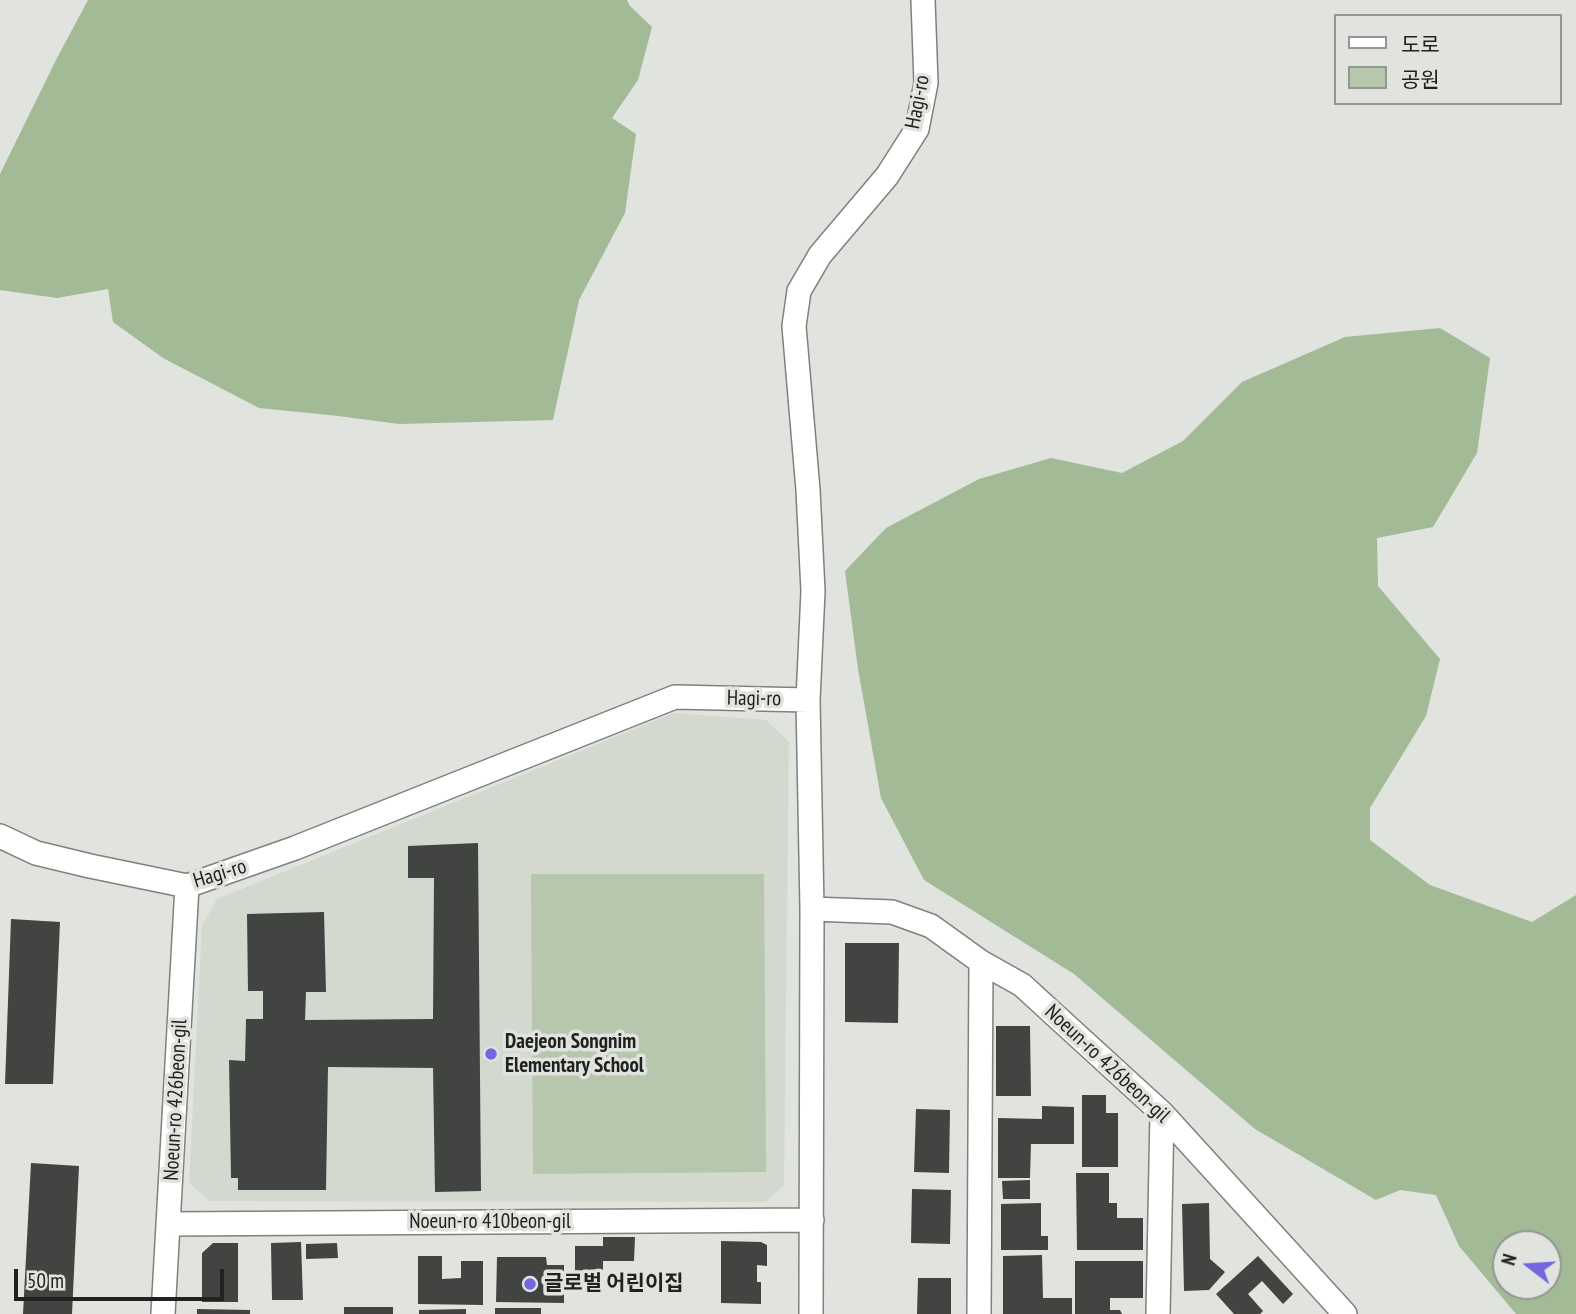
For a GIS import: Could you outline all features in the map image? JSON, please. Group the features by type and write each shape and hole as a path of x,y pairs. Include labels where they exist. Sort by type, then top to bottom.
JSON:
{"street":[{"name":"Hagi-ro","path":"0,836 36,853 187,886 295,848 675,697 808,701 813,591 808,490 794,326 799,291 820,255 887,176 917,129 926,83 923,0"},
{"path":"808,701 812,909 811,1314"},
{"name":"Noeun-ro 426beon-gil","path":"163,1314 187,886"},
{"name":"Noeun-ro 426beon-gil","path":"812,909 892,912 931,926 981,962 1022,985 1162,1113 1345,1314"},
{"path":"979,1314 981,962"},
{"path":"1158,1314 1162,1113"},
{"name":"Noeun-ro 410beon-gil","path":"169,1224 812,1220"}],"shaded area":[{"name":"Daejeon Songnim Elementary School","path":"674,713 766,720 789,742 784,1185 766,1202 209,1201 189,1183 202,926 217,899"}],"green space":[{"path":"88,0 627,0 652,27 638,80 612,118 636,134 625,213 579,300 553,420 399,424 259,408 163,358 113,322 108,289 57,298 0,290 0,174"},
{"path":"1440,328 1490,358 1477,453 1433,527 1377,538 1378,586 1440,659 1426,716 1370,808 1370,840 1430,885 1532,922 1576,895 1576,1314 1516,1314 1504,1300 1562,1300 1562,1230 1492,1230 1492,1285 1459,1246 1436,1195 1400,1190 1376,1200 1255,1129 1074,974 924,880 881,798 858,669 845,571 886,528 979,479 1051,458 1122,473 1183,441 1242,382 1345,337"},
{"path":"531,874 764,874 766,1172 533,1174"}],"building":[{"path":"478,843 481,1191 435,1192 433,1068 328,1067 326,1190 238,1190 238,1178 231,1178 229,1060 245,1061 246,1019 263,1019 263,991 248,991 247,914 324,912 326,992 306,992 305,1020 433,1019 434,878 408,878 408,846"},
{"path":"11,919 60,922 53,1084 5,1084"},
{"path":"845,943 899,943 898,1023 845,1022"},
{"path":"996,1026 1030,1026 1031,1096 996,1096"},
{"path":"1082,1095 1106,1095 1106,1113 1118,1113 1118,1167 1082,1167"},
{"path":"1042,1106 1074,1107 1074,1144 1031,1144 1030,1178 998,1178 998,1118 1042,1119"},
{"path":"916,1109 950,1110 949,1173 914,1172"},
{"path":"31,1163 79,1166 72,1314 23,1314"},
{"path":"1076,1173 1109,1173 1109,1203 1117,1203 1117,1218 1143,1218 1143,1250 1077,1250"},
{"path":"1030,1180 1030,1199 1003,1199 1002,1181"},
{"path":"912,1189 951,1190 950,1244 911,1243"},
{"path":"1041,1203 1041,1236 1048,1236 1048,1250 1001,1250 1001,1204"},
{"path":"1209,1203 1210,1259 1225,1272 1209,1290 1184,1291 1182,1204"},
{"path":"603,1237 635,1237 634,1261 603,1261 603,1291 575,1291 575,1246 603,1246"},
{"path":"721,1241 761,1242 767,1245 767,1266 757,1265 757,1282 761,1282 761,1304 721,1303"},
{"path":"301,1242 303,1300 272,1300 271,1243"},
{"path":"213,1243 238,1243 238,1302 202,1302 202,1253"},
{"path":"337,1243 338,1258 306,1259 306,1244"},
{"path":"1042,1255 1043,1298 1072,1298 1072,1314 1003,1314 1003,1256"},
{"path":"418,1256 442,1256 442,1279 461,1278 461,1261 483,1261 483,1305 418,1304"},
{"path":"1258,1256 1293,1294 1283,1304 1262,1281 1248,1294 1263,1311 1260,1314 1234,1314 1216,1294"},
{"name":"글로벌 어린이집","path":"497,1257 546,1257 547,1265 564,1265 564,1303 496,1302"},
{"path":"1075,1261 1143,1261 1143,1298 1110,1298 1110,1310 1120,1310 1122,1314 1075,1314"},
{"path":"918,1278 951,1278 951,1314 917,1314"},
{"path":"344,1307 393,1307 393,1314 344,1314"},
{"path":"495,1308 541,1308 541,1314 495,1314"},
{"path":"197,1309 250,1310 250,1314 197,1314"},
{"path":"466,1309 466,1314 419,1314 419,1310"}],"place":[{"name":"Daejeon Songnim Elementary School","path":"491,1054"},
{"name":"글로벌 어린이집","path":"530,1284"}]}
